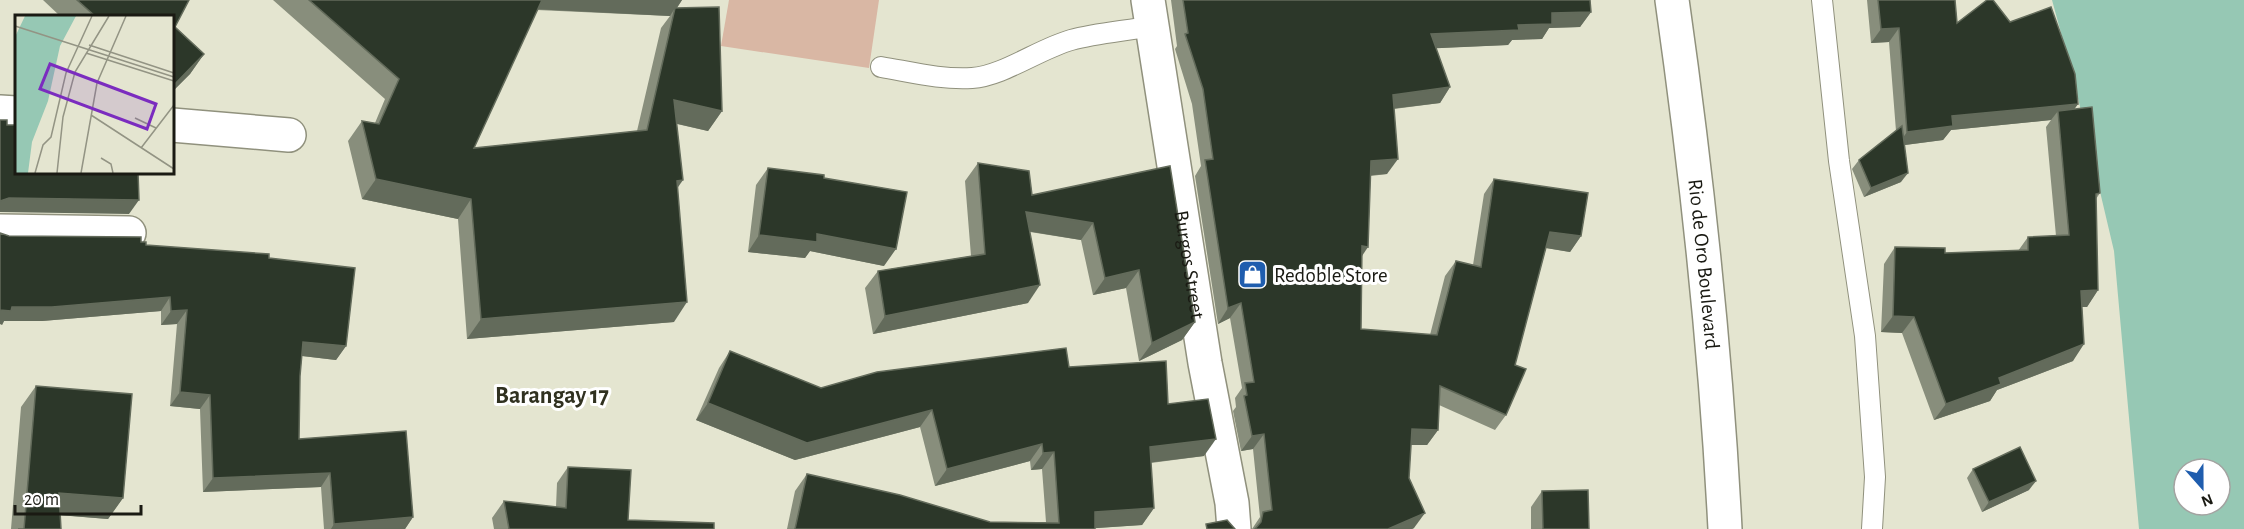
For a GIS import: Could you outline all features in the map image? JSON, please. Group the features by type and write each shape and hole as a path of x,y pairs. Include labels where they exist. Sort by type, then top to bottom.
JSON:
{"street":[{"name":"Rio de Oro Boulevard","path":"1672,0 1705,255 1719,416 1725,529"},
{"name":"Burgos Street","path":"1150,13 1205,363 1232,503 1234,529"},
{"path":"0,112 15,113"},
{"path":"174,126 289,135"},
{"path":"0,231 129,233"}],"lane":[{"path":"1822,0 1839,161 1865,336 1875,477 1872,529"},
{"path":"881,67 936,76 974,78 1004,69 1071,40 1150,13"}],"shaded area":[{"path":"729,0 879,0 869,68 721,46"},
{"path":"2052,0 2244,0 2244,529 2139,529 2114,251 2073,77"}],"building":[{"path":"77,0 189,0 175,27 204,54 174,85 174,15 94,15"},
{"path":"309,0 542,0 474,148 647,130 675,8 719,7 722,111 674,100 683,180 677,181 687,302 481,319 471,199 376,179 362,121 379,124 399,79"},
{"path":"1183,0 1590,0 1591,12 1552,13 1552,24 1518,25 1519,30 1431,34 1450,87 1393,95 1398,159 1371,161 1368,247 1362,246 1361,329 1437,335 1456,261 1481,267 1494,179 1588,193 1581,236 1550,232 1515,365 1526,369 1506,415 1440,386 1438,430 1412,429 1409,478 1425,513 1388,529 1255,529 1261,522 1263,512 1272,510 1264,434 1252,436 1244,396 1247,395 1245,383 1254,382 1241,303 1228,308 1205,160 1213,159 1203,89 1185,34 1188,33"},
{"path":"1878,0 1955,0 1957,23 1987,0 1993,0 2010,22 2051,7 2075,74 2078,104 1952,116 1953,126 1907,132 1899,28 1881,29"},
{"path":"2092,107 2100,193 2096,194 2098,290 2081,291 2084,344 1999,378 2001,384 1946,404 1914,317 1893,316 1895,247 1945,248 1945,253 2028,250 2028,237 2069,235 2058,111"},
{"path":"0,120 7,120 7,125 15,125 15,174 138,174 139,200 9,198 0,201"},
{"path":"1902,126 1908,173 1871,188 1859,160"},
{"path":"978,163 1029,171 1032,195 1170,166 1195,322 1152,343 1139,270 1105,278 1093,223 1026,212 1040,285 885,316 878,271 985,254"},
{"path":"768,168 824,175 824,178 907,192 896,249 817,234 817,242 759,235"},
{"path":"0,233 9,236 141,237 141,242 146,242 146,245 269,254 269,258 355,268 346,346 303,342 299,439 406,431 413,517 334,524 330,473 213,478 210,395 180,392 187,310 171,311 170,297 52,307 12,307 11,311 0,310"},
{"path":"1066,348 1069,367 1166,361 1168,404 1208,399 1216,439 1150,447 1154,508 1095,512 1095,529 795,529 807,474 900,495 990,522 1059,523 1054,452 1043,453 1042,444 947,469 932,410 807,443 708,403 730,351 821,388 877,372"},
{"path":"36,386 132,394 123,498 59,493 61,529 24,529"},
{"path":"2020,447 2036,481 1989,502 1973,469"},
{"path":"568,467 631,470 628,520 714,523 714,529 509,529 504,501 566,508"},
{"path":"1588,490 1589,529 1543,529 1542,491"},
{"path":"1227,520 1235,529 1207,529 1206,524"}],"place":[{"name":"Redoble Store","path":"1253,275"}],"district":[{"name":"Barangay 17","path":"552,396"}]}
